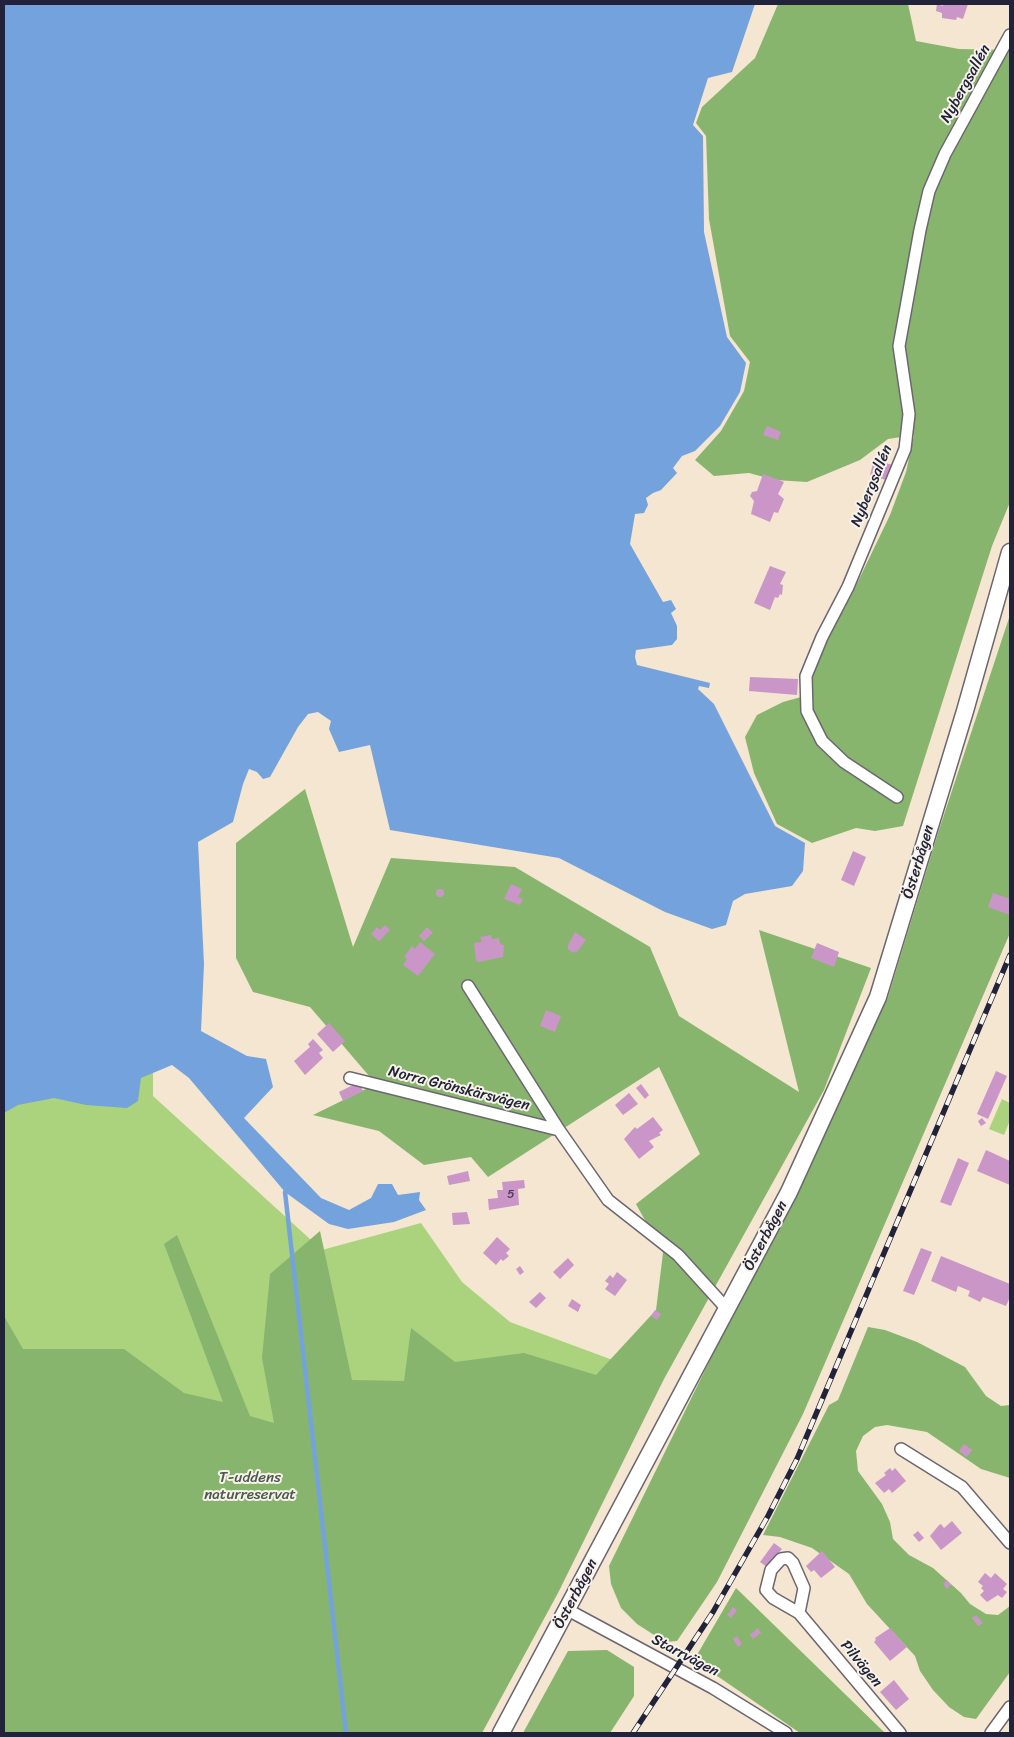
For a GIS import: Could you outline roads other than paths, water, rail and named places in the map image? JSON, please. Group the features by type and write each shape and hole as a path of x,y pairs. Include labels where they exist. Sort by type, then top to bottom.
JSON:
{"main road":[{"name":"Österbågen","path":"501,1733 790,1192 878,997 965,711 1010,552"},
{"name":"Österbågen","path":"965,711 1010,590"}],"street":[{"name":"Nybergsallén","path":"897,798 844,762 822,741 807,711 806,676 822,637 848,587 905,449 909,414 899,346 920,230 930,191 945,154 1010,36"},
{"name":"Norra Grönskärsvägen","path":"468,986 559,1130 608,1200 678,1255 727,1309"},
{"name":"Norra Grönskärsvägen","path":"350,1078 559,1130"},
{"path":"901,1449 962,1487 1010,1543"},
{"name":"Pilvägen","path":"799,1613 804,1588 793,1563 788,1558 781,1559 771,1570 766,1590 773,1598 799,1613 900,1733"},
{"name":"Starrvägen","path":"568,1610 713,1688 786,1733"},
{"path":"991,1733 1010,1707"}],"water":[{"path":"4,4 755,4 732,72 708,78 693,125 703,136 704,232 727,337 746,363 740,392 720,426 695,451 682,456 673,468 677,473 661,490 646,498 648,505 644,513 635,514 630,544 663,602 671,600 676,609 671,613 677,626 677,639 672,645 636,650 635,657 637,665 710,683 709,688 699,686 698,689 714,704 775,826 805,843 803,871 792,886 745,894 733,901 726,925 712,929 665,912 559,858 390,830 370,745 339,752 329,729 331,721 318,712 308,714 298,727 270,777 263,779 257,772 249,769 233,822 198,842 204,964 201,1031 247,1056 266,1059 273,1087 244,1118 321,1198 349,1210 371,1198 378,1184 392,1184 398,1195 420,1192 419,1200 426,1210 394,1222 348,1229 329,1224 285,1192 189,1078 172,1065 141,1078 138,1101 127,1108 86,1105 54,1098 18,1105 4,1113"}],"waterway":[{"path":"285,1192 346,1733"}],"railway":[{"path":"633,1733 713,1612 768,1516 797,1459 1010,955"}],"park label":[{"name":"T-uddens naturreservat","path":"250,1486"}]}
